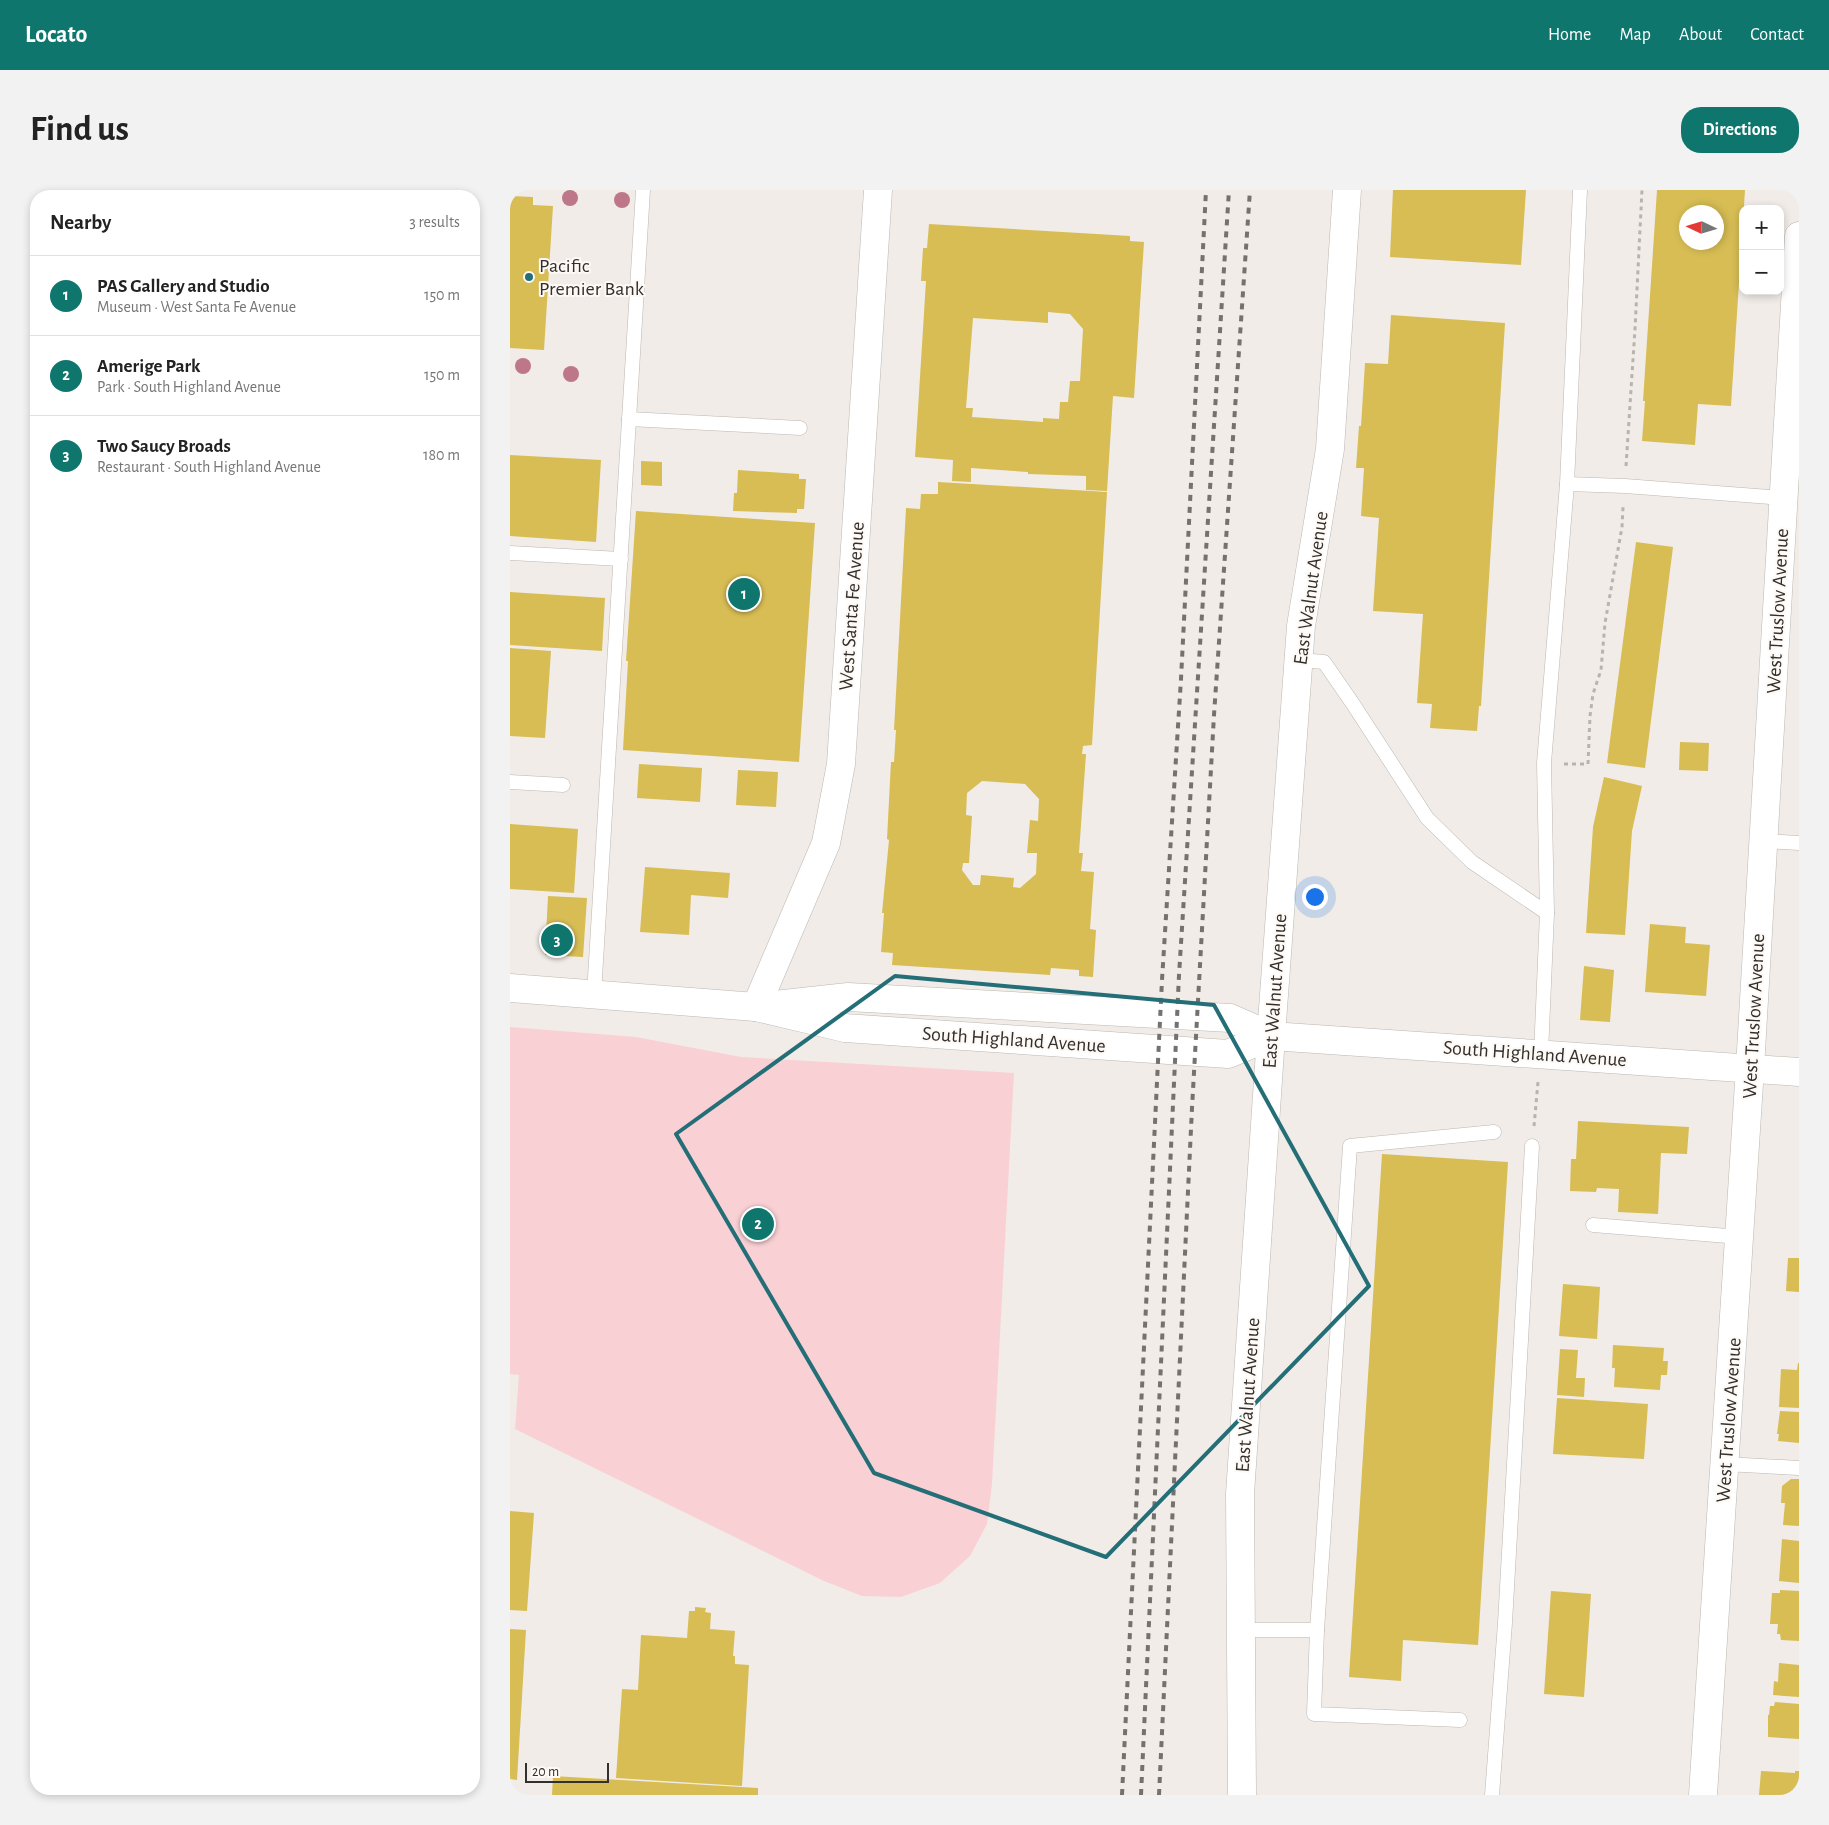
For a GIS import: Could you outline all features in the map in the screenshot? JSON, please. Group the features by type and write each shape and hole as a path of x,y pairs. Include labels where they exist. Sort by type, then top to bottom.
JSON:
{"street":[{"name":"West Santa Fe Avenue","path":"756,1007 826,843 841,764 878,190"},
{"name":"East Walnut Avenue","path":"1242,1795 1240,1494 1301,626 1330,450 1347,190"},
{"name":"West Truslow Avenue","path":"1703,1795 1740,1237 1784,498 1796,340 1799,236"},
{"name":"South Highland Avenue","path":"510,988 756,1007 845,1028 1228,1054 1271,1036"},
{"name":"South Highland Avenue","path":"756,1007 848,997 1230,1018 1271,1036 1799,1072"}],"lane":[{"path":"594,994 643,190"},
{"path":"1541,1054 1547,913 1544,763 1567,484 1580,190"},
{"path":"629,419 800,428"},
{"path":"1567,484 1625,486 1784,498"},
{"path":"510,553 620,559"},
{"path":"1299,660 1324,662 1427,818 1472,862 1547,913"},
{"path":"510,782 563,785"},
{"path":"1764,841 1799,843"},
{"path":"1460,1720 1314,1714 1317,1630 1350,1146 1494,1132"},
{"path":"1492,1795 1505,1614 1532,1146"},
{"path":"1593,1225 1740,1237"},
{"path":"1725,1464 1799,1468"},
{"path":"1241,1630 1317,1630"}],"highlighted area":[{"path":"895,976 1214,1005 1369,1286 1106,1557 874,1473 676,1134"}],"shaded area":[{"path":"510,1027 636,1037 741,1057 1014,1073 992,1484 987,1524 970,1556 940,1583 901,1597 862,1596 824,1581 515,1429 519,1375 510,1374"}],"building":[{"path":"1393,190 1526,190 1521,265 1390,257"},
{"path":"1657,190 1745,190 1744,205 1739,205 1739,283 1731,406 1698,404 1695,445 1642,441 1645,401 1643,401"},
{"name":"Pacific Premier Bank","path":"510,196 533,197 533,205 553,206 544,350 510,348"},
{"path":"929,224 1130,236 1130,241 1144,242 1134,398 1113,396 1107,491 1086,490 1086,476 1028,474 1028,472 971,468 971,482 952,481 953,460 915,457 926,281 921,281 923,248 927,248","holes":["1048,312 1070,314 1083,329 1080,381 1070,381 1068,402 1060,402 1059,419 1043,418 1043,422 972,417 973,408 966,408 973,318 1048,323"]},
{"path":"1391,315 1505,323 1481,706 1479,706 1477,731 1430,728 1432,704 1417,703 1423,614 1373,611 1379,518 1361,516 1364,468 1356,468 1365,363 1388,364"},
{"path":"510,455 601,460 596,542 510,536"},
{"path":"641,461 662,462 662,486 641,485"},
{"path":"738,470 799,474 799,479 806,479 804,509 797,509 797,513 733,511 734,493 737,493"},
{"path":"938,482 1107,492 1092,745 1083,746 1082,754 1086,754 1079,853 1083,853 1081,871 1094,872 1090,929 1096,930 1093,977 1079,976 1079,970 1051,968 1050,975 892,965 893,953 881,952 884,913 882,913 889,840 887,839 891,762 894,762 896,730 894,730 906,508 920,509 921,494 938,494","holes":["982,781 1025,784 1039,799 1038,821 1030,820 1027,853 1037,853 1036,874 1020,888 1013,887 1014,878 981,875 980,885 973,885 962,870 963,863 969,863 972,816 966,815 967,793"]},
{"path":"636,511 815,523 799,762 623,750 628,661 626,661"},
{"path":"1636,542 1673,547 1645,768 1607,763"},
{"path":"510,592 605,598 602,651 510,645"},
{"path":"510,648 551,651 545,738 510,736"},
{"path":"1680,742 1709,743 1708,771 1679,770"},
{"path":"639,764 702,768 700,802 637,798"},
{"path":"738,770 778,772 776,807 736,805"},
{"path":"1604,777 1642,786 1632,831 1625,935 1586,933 1593,827"},
{"path":"510,824 578,829 574,893 510,889"},
{"path":"645,867 730,873 728,898 691,895 689,935 640,932"},
{"path":"548,896 587,898 583,957 545,955"},
{"path":"1650,924 1686,927 1685,943 1710,945 1706,996 1645,992"},
{"path":"1584,966 1614,970 1610,1022 1580,1020"},
{"path":"1578,1121 1689,1127 1687,1154 1661,1153 1658,1214 1618,1212 1619,1189 1597,1188 1596,1192 1570,1191 1571,1159 1576,1159"},
{"path":"1382,1154 1508,1162 1478,1645 1403,1640 1401,1681 1349,1677"},
{"path":"1788,1258 1799,1258 1799,1292 1786,1291"},
{"path":"1563,1284 1600,1287 1597,1339 1559,1336"},
{"path":"1613,1345 1664,1348 1663,1361 1668,1361 1667,1375 1661,1375 1660,1390 1614,1387 1615,1368 1612,1368"},
{"path":"1560,1349 1578,1350 1576,1378 1585,1378 1584,1397 1557,1395"},
{"path":"1798,1363 1799,1408 1779,1407 1781,1369 1797,1370"},
{"path":"1557,1398 1648,1404 1644,1459 1553,1454"},
{"path":"1780,1411 1799,1412 1799,1443 1778,1441"},
{"path":"1791,1479 1799,1479 1799,1526 1783,1525 1785,1503 1781,1503 1782,1486"},
{"path":"510,1511 534,1513 527,1611 510,1610"},
{"path":"1782,1539 1799,1541 1799,1583 1779,1581"},
{"path":"1780,1590 1799,1591 1799,1641 1781,1640 1780,1634 1777,1634 1778,1624 1770,1624 1772,1593 1780,1593"},
{"path":"1551,1591 1591,1594 1584,1697 1544,1694"},
{"path":"695,1607 706,1608 705,1612 711,1613 710,1629 735,1631 733,1656 735,1656 735,1664 749,1665 742,1786 616,1778 622,1689 638,1690 641,1635 687,1638 689,1611 695,1611"},
{"path":"510,1629 526,1630 517,1780 510,1779"},
{"path":"1779,1663 1799,1665 1799,1697 1773,1695 1774,1681 1778,1682"},
{"path":"1775,1702 1799,1704 1799,1739 1768,1737 1768,1715 1770,1706 1774,1706"},
{"path":"1761,1771 1795,1773 1795,1771 1799,1771 1799,1795 1759,1795"},
{"path":"553,1776 758,1788 758,1795 552,1795"}],"railway":[{"path":"1122,1795 1162,980 1181,679 1206,190"},
{"path":"1141,1795 1179,975 1229,190"},
{"path":"1159,1795 1192,1108 1214,715 1250,190"}],"place":[{"name":"Pacific Premier Bank","path":"529,277"},
{"name":"PAS Gallery and Studio","path":"744,594"},
{"name":"Two Saucy Broads","path":"557,940"},
{"name":"Amerige Park","path":"758,1224"}]}
